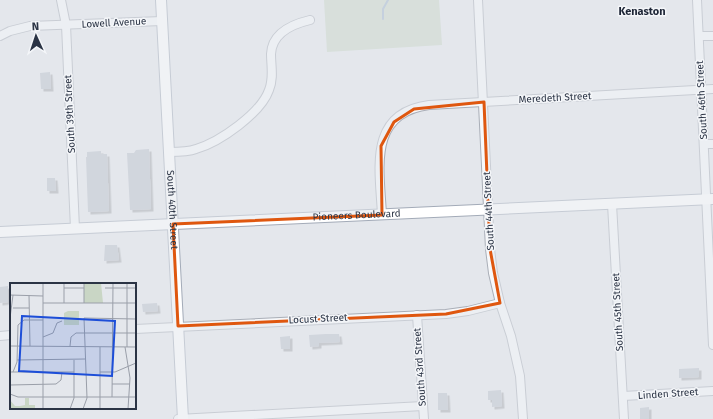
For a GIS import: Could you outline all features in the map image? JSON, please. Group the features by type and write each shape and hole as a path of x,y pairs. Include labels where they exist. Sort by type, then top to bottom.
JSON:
{"main road":[{"name":"South 40th Street","path":"161,0 182,419"},
{"name":"Pioneers Boulevard","path":"0,232 710,200"}],"street":[{"name":"South 39th Street","path":"61,0 66,25 75,229"},
{"name":"South 44th Street","path":"478,0 488,210 493,273 518,365 522,389 523,419"},
{"name":"South 46th Street","path":"697,0 704,144 710,200 713,345"},
{"path":"169,152 185,152 207,145 222,137 246,119 258,107 269,92 272,76 272,48 275,40 284,30 295,23 310,20"},
{"name":"Lowell Avenue","path":"0,36 10,31 30,26 162,21"},
{"path":"699,36 713,36"},
{"name":"Meredeth Street","path":"382,215 381,146 388,129 399,117 422,106 713,90"},
{"path":"704,144 713,144"},
{"name":"South 45th Street","path":"612,204 624,419"},
{"name":"Locust Street","path":"136,329 446,314 468,311 500,302"},
{"name":"South 43rd Street","path":"417,315 424,419"},
{"path":"0,336 10,335"},
{"name":"Linden Street","path":"622,396 713,391"},
{"path":"178,419 329,415 423,406"}],"highlighted area":[{"path":"484,102 490,249 500,303 446,314 178,326 173,224 382,215 381,146 394,122 414,109"}],"green space":[{"path":"324,0 439,0 442,45 327,52"}],"building":[{"path":"50,72 51,89 41,89 40,73"},
{"path":"149,149 151,209 130,210 127,153 134,153 136,150"},
{"path":"101,151 101,154 107,154 109,211 88,212 87,152"},
{"path":"47,178 55,178 56,191 47,191"},
{"path":"105,245 117,245 119,260 104,261"},
{"path":"8,286 8,302 0,303 0,287"},
{"path":"157,303 158,311 143,312 142,304"},
{"path":"339,334 340,342 319,343 319,346 310,347 309,335"},
{"path":"290,336 290,349 281,349 280,337"},
{"path":"699,368 699,377 679,378 679,369"},
{"path":"501,390 502,406 492,407 492,400 488,400 488,391"},
{"path":"438,393 447,393 448,410 438,410"},
{"path":"649,407 649,419 640,419 640,408"}],"waterway":[{"path":"383,19 383,9 388,0"}],"district":[{"name":"Kenaston","path":"642,11"}]}
